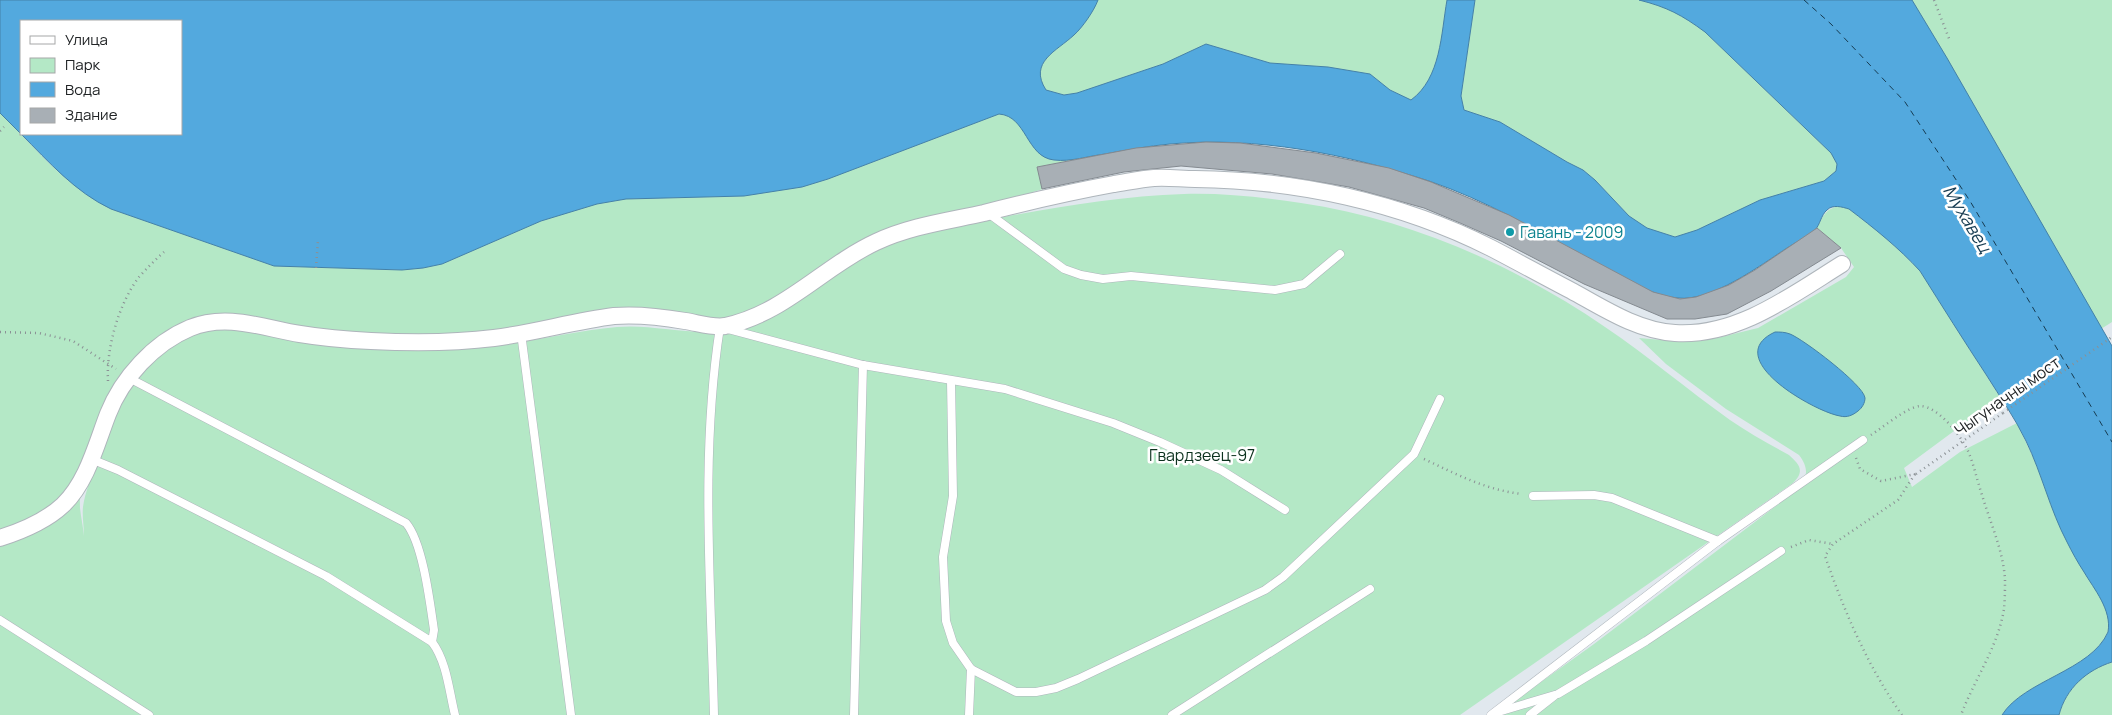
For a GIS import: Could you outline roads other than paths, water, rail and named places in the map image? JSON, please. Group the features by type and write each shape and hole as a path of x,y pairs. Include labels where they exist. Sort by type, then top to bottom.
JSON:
{"street":[{"path":"0,538 14,534 43,520 64,504 79,485 91,459 110,407 129,378 146,358 165,342 188,329 209,322 227,320 305,335 413,342 491,338 616,316 648,316 720,327 749,318 776,306 853,254 876,242 905,231 1088,189 1153,178 1241,179 1341,195 1430,222 1487,246 1614,314 1643,326 1671,334 1724,328 1742,321 1795,293 1842,264"}],"lane":[{"path":"986,212 1064,269 1103,280 1132,276 1275,290 1304,284 1340,254"},
{"path":"714,715 708,477 714,362 720,327 863,365 1005,389 1113,423 1221,470 1285,510"},
{"path":"521,333 571,715"},
{"path":"854,715 863,365"},
{"path":"129,378 406,523 412,530 418,548 434,630 432,642"},
{"path":"951,380 953,496 943,557 943,601 946,621 953,643 971,670 1016,692 1036,692 1056,688 1265,590 1302,561 1414,454 1440,399"},
{"path":"1492,714 1718,541 1864,440"},
{"path":"91,459 118,470 326,576 432,642 438,650 444,669 454,715"},
{"path":"1533,496 1594,495 1612,498 1718,541"},
{"path":"1530,715 1558,694 1646,641 1781,551"},
{"path":"1172,715 1370,589"},
{"path":"0,620 149,715"},
{"path":"969,715 971,670"},
{"path":"1492,714 1558,694"}],"water":[{"name":"Мухавец","path":"0,0 1098,0 1081,28 1053,52 1042,65 1040,72 1041,80 1046,90 1064,95 1077,93 1163,64 1206,44 1270,63 1328,67 1370,74 1390,90 1411,100 1421,91 1434,68 1441,41 1447,0 1475,0 1461,96 1464,110 1500,122 1583,170 1629,216 1647,228 1675,237 1697,230 1760,200 1824,181 1836,171 1837,164 1831,153 1705,32 1674,12 1639,0 1912,0 2112,346 2112,662 2086,675 2072,688 2062,705 2059,715 2002,715 2012,703 2025,693 2073,666 2099,645 2108,632 2109,624 2105,608 2061,530 2022,432 1920,271 1886,238 1849,209 1838,206 1829,208 1825,212 1817,228 1812,233 1735,281 1705,294 1691,298 1678,298 1654,293 1632,283 1491,206 1429,181 1398,171 1301,149 1235,143 1202,142 1162,145 1073,160 1054,160 1038,152 1021,129 1008,116 999,114 828,179 802,187 744,196 626,199 597,204 541,221 442,264 423,268 402,270 274,266 111,209 74,185 22,135 182,135 182,20 20,20 20,133 0,113"},
{"path":"1775,332 1790,334 1797,338 1844,373 1855,383 1865,398 1861,408 1854,414 1843,417 1811,405 1777,382 1764,369 1758,356 1761,343"}],"place":[{"name":"Гавань - 2009","path":"1510,232"}],"park label":[{"name":"Гвардзеец-97","path":"1202,455"}]}
